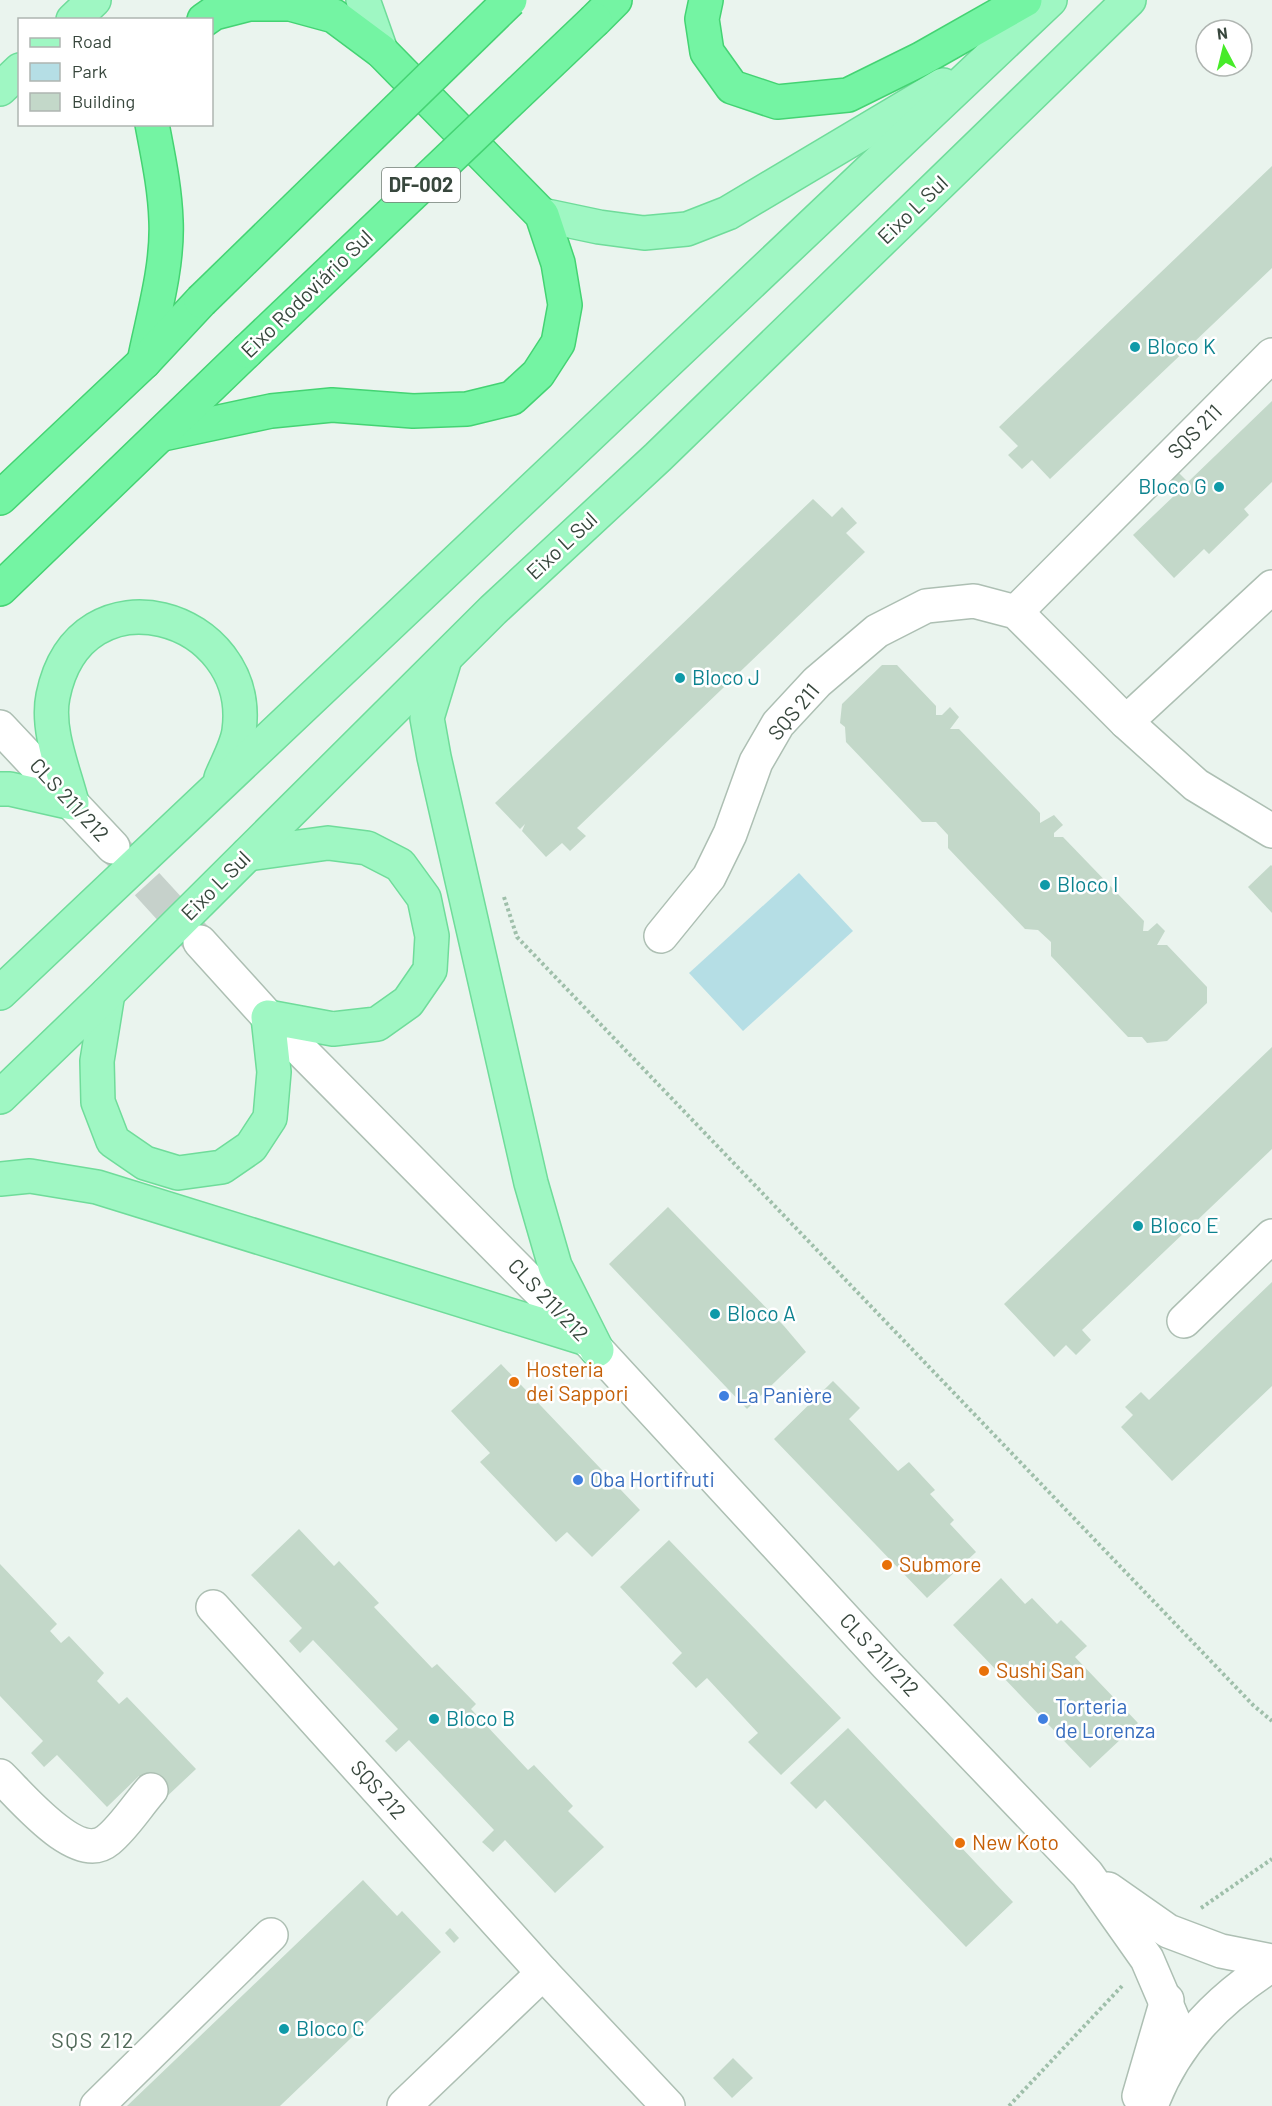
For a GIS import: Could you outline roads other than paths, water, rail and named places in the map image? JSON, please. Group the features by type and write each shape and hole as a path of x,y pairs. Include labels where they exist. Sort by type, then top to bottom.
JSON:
{"highway":[{"name":"DF-002","path":"0,498 144,362 201,301 510,0"},
{"path":"706,0 702,19 707,52 732,87 777,102 848,95 921,59 1025,0"},
{"path":"163,434 271,411 322,406 413,411 467,409 512,398 538,374 558,343 565,305 558,262 542,215 381,51 334,16 291,4 249,4 214,13 207,18"},
{"name":"Eixo Rodoviário Sul","path":"0,589 605,10"},
{"path":"144,362 160,282 166,223 161,170 152,126"}],"main road":[{"path":"75,18 94,0"},
{"path":"363,0 381,51"},
{"path":"0,993 999,51 1050,0"},
{"name":"Eixo L Sul","path":"0,1096 108,993 445,657 658,457 1129,0"},
{"path":"542,215 644,234 687,229 728,213 999,51"},
{"path":"0,89 18,72"},
{"path":"0,789 10,789 72,803 52,726 52,697 64,661 90,630 120,617 164,619 203,638 226,663 238,699 239,732 218,787"},
{"path":"445,657 428,718 434,757 531,1183 555,1266 592,1345"},
{"path":"108,993 98,1061 98,1102 113,1141 145,1163 178,1173 222,1167 251,1147 270,1118 274,1072 268,1017 333,1029 377,1023 408,1002 430,970 432,936 424,898 400,865 367,848 328,843 248,854"},
{"path":"0,970 33,961"},
{"path":"0,1179 30,1176 97,1187 592,1345"}],"street":[{"name":"SQS 211","path":"662,936 709,877 730,834 756,762 778,724 817,682 877,631 926,606 974,601 1016,612 1272,355"},
{"path":"1126,722 1272,587"},
{"path":"1016,612 1126,722 1196,785 1272,831"},
{"name":"CLS 211/212","path":"0,727 113,847"},
{"name":"CLS 211/212","path":"200,942 268,1017 592,1345 887,1665 1087,1874 1148,1959 1183,2043"},
{"path":"1184,1321 1272,1236"},
{"name":"SQS 212","path":"213,1607 543,1972 668,2106"},
{"path":"0,1776 56,1829 73,1843 84,1846 97,1846 108,1840 151,1790"},
{"name":"CLS 211/212","path":"1087,1874 1167,1931 1221,1951 1272,1961"},
{"path":"97,2106 271,1935"},
{"path":"1221,1951 1272,1941"},
{"path":"1151,2106 1183,2043 1213,2009 1240,1985 1272,1965"},
{"path":"404,2106 543,1972"},
{"path":"1136,2106 1167,2000"}],"tunnel":[{"path":"114,848 200,942"}],"place":[{"name":"Bloco K","path":"1135,347"},
{"name":"Bloco G","path":"1219,487"},
{"name":"Bloco J","path":"680,678"},
{"name":"Bloco I","path":"1045,885"},
{"name":"Bloco E","path":"1138,1226"},
{"name":"Bloco A","path":"715,1314"},
{"name":"Hosteria dei Sappori","path":"514,1382"},
{"name":"La Panière","path":"724,1396"},
{"name":"Oba Hortifruti","path":"578,1480"},
{"name":"Submore","path":"887,1565"},
{"name":"Sushi San","path":"984,1671"},
{"name":"Bloco B","path":"434,1719"},
{"name":"Torteria de Lorenza","path":"1043,1719"},
{"name":"New Koto","path":"960,1843"},
{"name":"Bloco C","path":"284,2029"}],"district":[{"name":"SQS 212","path":"93,2040"}]}
